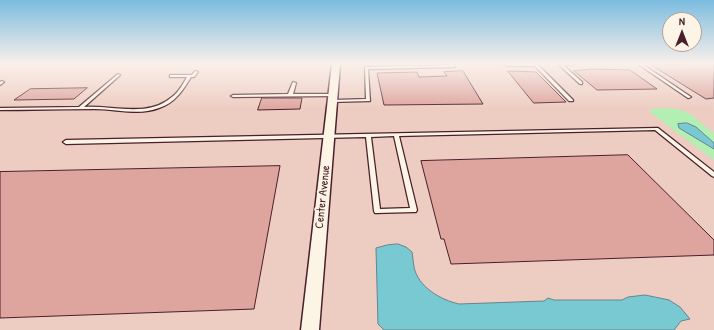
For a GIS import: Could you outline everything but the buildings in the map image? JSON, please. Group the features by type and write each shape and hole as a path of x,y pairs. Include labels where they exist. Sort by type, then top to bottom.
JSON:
{"street":[{"name":"Center Avenue","path":"310,330 335,79"}],"lane":[{"path":"80,108 113,79"},
{"path":"0,109 102,108 125,111 144,110 159,107 172,99 187,79"},
{"path":"233,96 290,96 368,100 367,79"},
{"path":"550,79 571,100"},
{"path":"578,79 582,83"},
{"path":"663,79 689,97"},
{"path":"290,96 294,83"},
{"path":"66,142 656,129 714,176"},
{"path":"368,136 377,211 414,210 396,135"}],"shaded area":[{"path":"0,79 714,79 714,330 0,330"}],"green space":[{"path":"669,108 682,110 714,133 714,160 650,112 651,109"}],"water":[{"path":"687,123 696,127 714,143 714,149 679,128 678,124"},
{"path":"398,244 406,247 412,252 416,274 420,281 431,292 459,304 544,301 548,298 554,300 622,300 628,297 645,295 669,300 680,307 690,319 681,321 674,330 384,330 378,324 376,248"}]}
